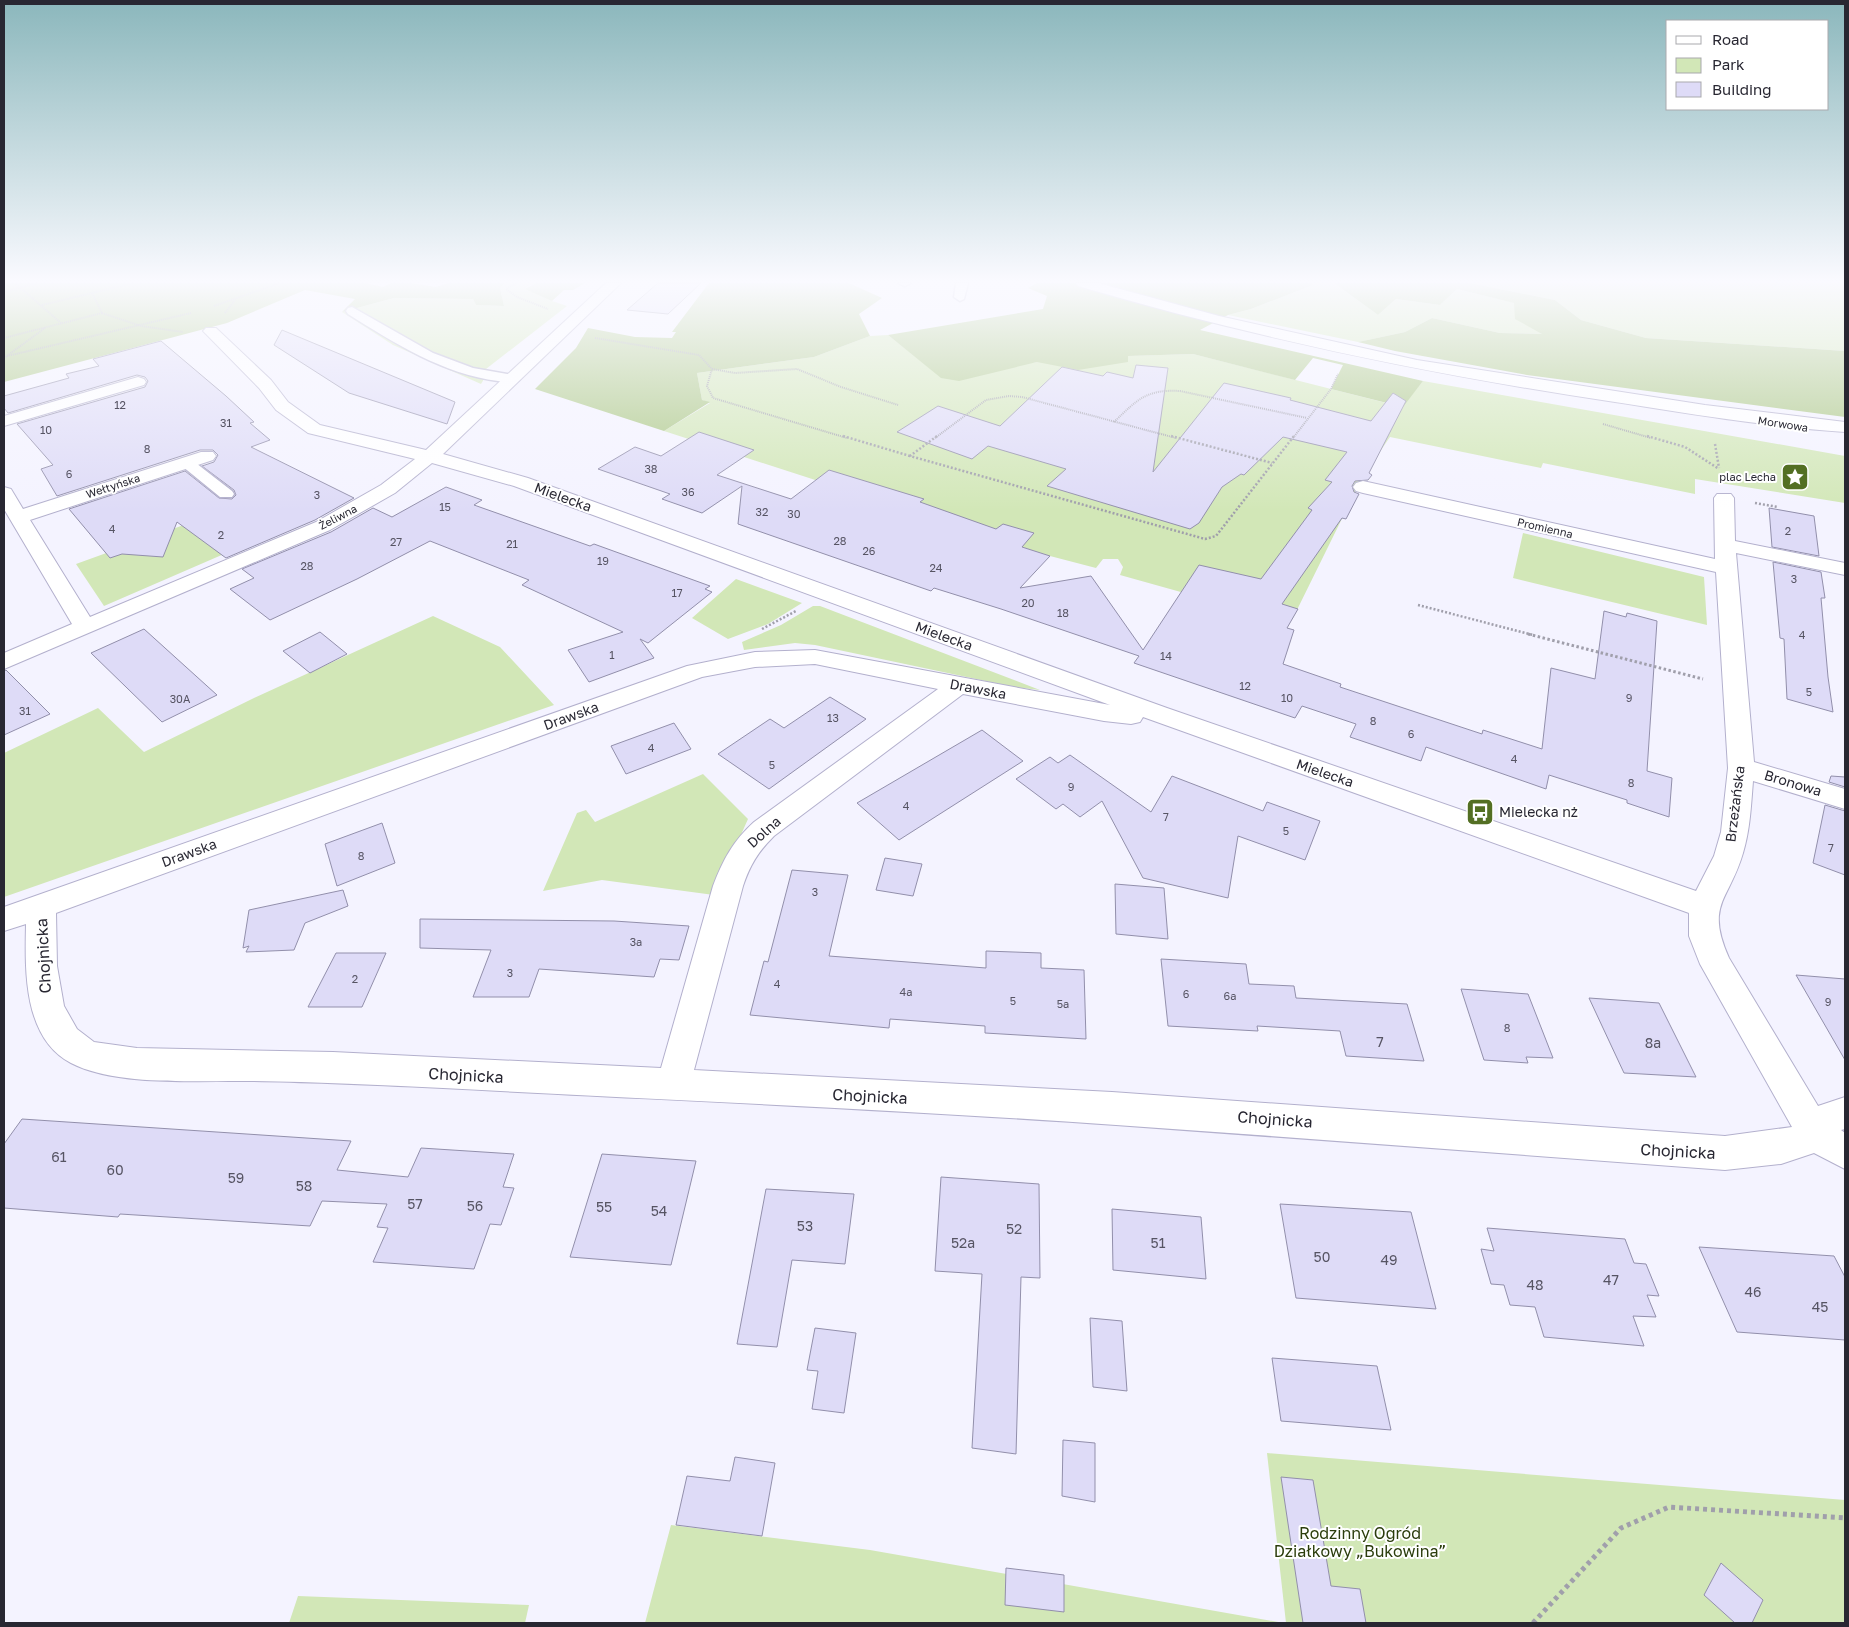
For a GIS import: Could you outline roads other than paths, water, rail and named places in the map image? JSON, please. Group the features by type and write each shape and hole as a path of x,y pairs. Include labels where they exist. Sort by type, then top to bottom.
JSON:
{"street":[{"name":"Mielecka","path":"240,359 266,384 282,406 305,425 328,434 521,482 1158,714 1704,906"},
{"name":"Żeliwna","path":"4,662 322,526 388,489 430,458 535,359"},
{"name":"Morwowa","path":"1389,359 1520,383 1845,434"},
{"path":"4,421 138,382"},
{"name":"Morwowa","path":"1722,414 1845,427"},
{"name":"Wełtyńska","path":"18,517 207,456"},
{"name":"Promienna","path":"1363,487 1726,568"},
{"path":"4,493 84,627"},
{"name":"Brzeżańska","path":"1724,498 1727,545 1726,568 1741,768 1735,832 1728,856 1704,906 1704,936 1716,964 1830,1144"},
{"path":"1727,545 1845,569"},
{"name":"Drawska","path":"4,919 696,671 723,664 771,657 815,657 1104,714 1136,717 1158,714"},
{"name":"Dolna","path":"674,1086 728,886 736,863 747,846 787,811 959,685"},
{"name":"Bronowa","path":"1741,768 1845,799"},
{"name":"Chojnicka","path":"41,907 41,967 45,999 60,1036 81,1051 106,1059 137,1063 333,1067 1112,1108 1726,1153 1830,1144"},
{"path":"1830,1144 1825,1120 1845,1112"}],"lane":[{"path":"439,359 479,376 513,379"},
{"path":"187,463 226,494"}],"place":[{"name":"plac Lecha","path":"1795,477"},
{"name":"Mielecka nż","path":"1480,812"}],"park label":[{"name":"Rodzinny Ogród Działkowy „Bukowina”","path":"1360,1542"}]}
